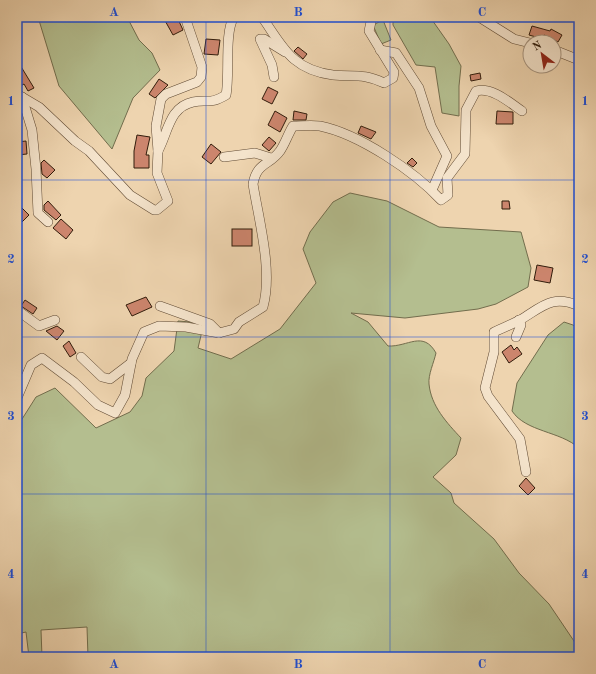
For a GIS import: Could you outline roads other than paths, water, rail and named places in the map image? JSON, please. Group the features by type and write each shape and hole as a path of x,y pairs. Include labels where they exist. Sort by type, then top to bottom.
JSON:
{"street":[{"path":"19,98 39,107 75,142 89,151 130,195 154,210 157,210 168,201 157,173 158,151 156,126 161,99 166,94 197,82 202,77 202,67 185,17"},
{"path":"158,151 172,116 182,107 192,102 215,102 226,95 228,84 226,63 234,17"},
{"path":"262,17 286,52"},
{"path":"274,77 272,65 260,39 264,39 286,52 303,67 332,74 370,76 384,83 392,78 394,72 369,31 372,17"},
{"path":"479,17 514,39 522,41"},
{"path":"380,50 396,53 419,88 431,126 447,156 432,190"},
{"path":"562,53 579,60"},
{"path":"17,398 31,365 42,358 74,382 98,405 116,413 125,395 131,364 144,332 159,326 186,327 220,333 234,329 239,322 263,307 267,294 265,258 253,184 255,173 261,166 279,152 292,126 319,126 346,133 371,146 432,190 441,200 448,195 447,178 465,154 466,110 476,90 484,89 501,97 522,111"},
{"path":"19,98 32,130 36,168 38,213 48,222"},
{"path":"224,157 255,153 271,158"},
{"path":"526,472 520,439 488,396 485,388 494,352 494,332 520,320 543,305 558,300 579,306"},
{"path":"160,306 210,324 220,333"},
{"path":"17,310 39,326 55,320"},
{"path":"516,337 521,325 520,320"},
{"path":"81,357 102,377 110,379 131,364"}]}
